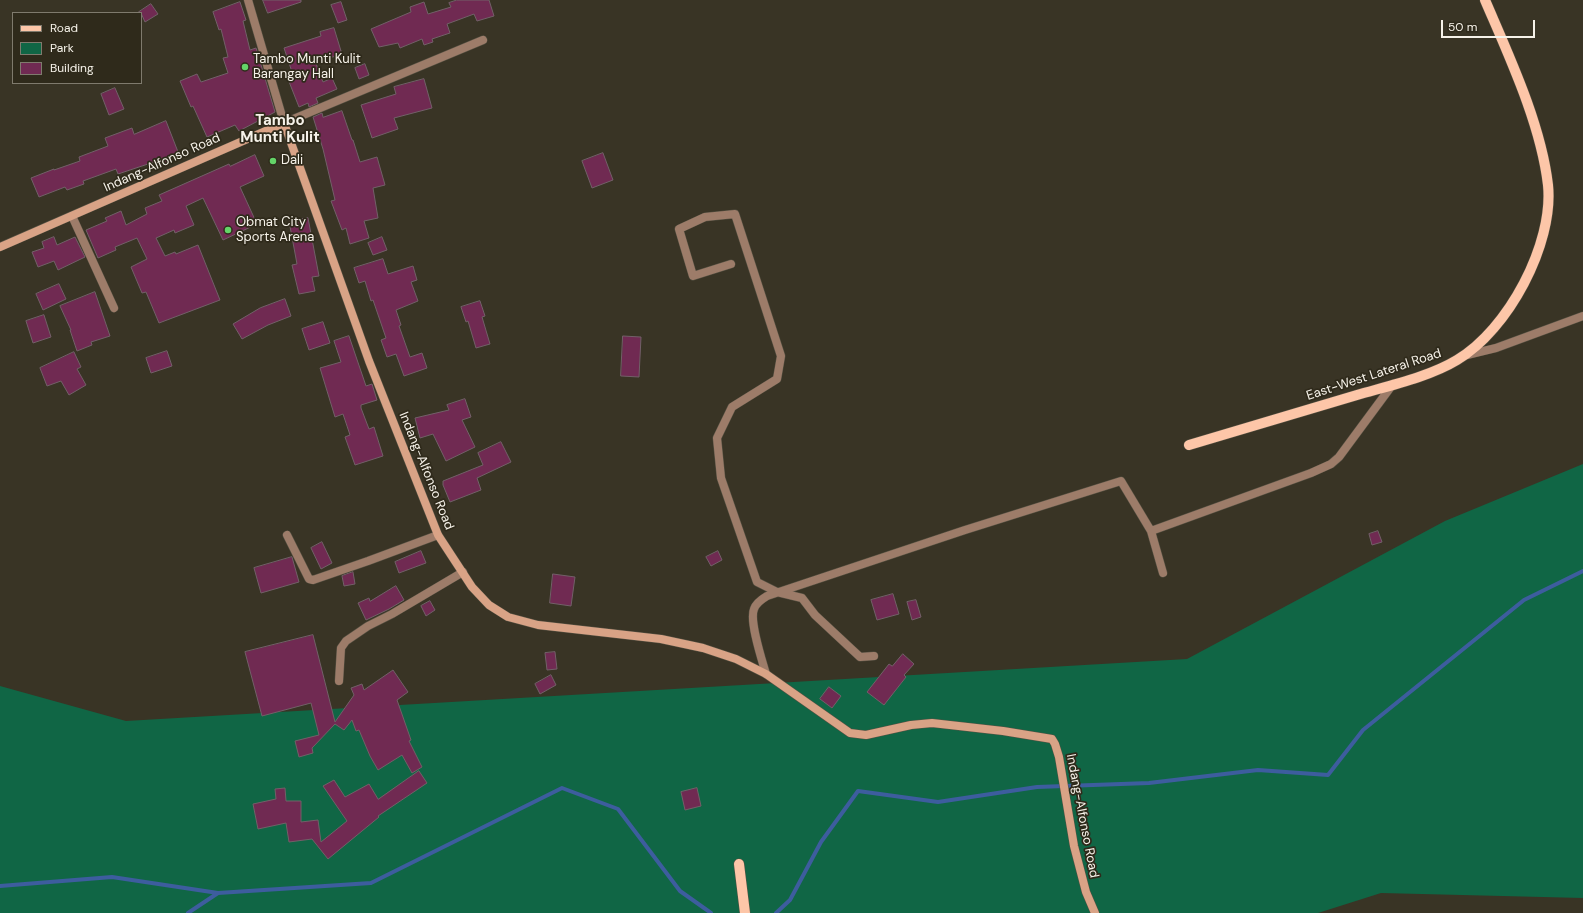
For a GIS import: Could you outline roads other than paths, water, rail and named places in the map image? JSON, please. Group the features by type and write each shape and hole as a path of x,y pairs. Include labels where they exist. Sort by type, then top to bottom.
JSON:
{"main road":[{"name":"East-West Lateral Road","path":"1189,445 1436,370 1466,355 1481,342 1500,320 1525,281 1538,252 1548,208 1546,174 1533,121 1485,0"},
{"name":"Indang-Alfonso Road","path":"0,247 284,123 369,361 438,535 472,586 489,605 508,617 538,625 661,639 702,648 736,659 766,674 850,733 866,735 922,723 1003,731 1052,739 1059,757 1079,868 1095,913"},
{"path":"739,864 745,913"}],"street":[{"path":"248,0 284,123 483,40"},
{"path":"731,264 693,276 679,229 705,218 734,214 781,356 777,380 732,407 717,438 720,478 757,582 777,592 802,598 815,615 860,657 874,656"},
{"path":"72,216 114,308"},
{"path":"1466,355 1496,348 1583,316"},
{"path":"1152,531 1311,473 1331,464 1344,451 1393,384"},
{"path":"766,674 752,614 758,603 767,596 1121,481 1152,531 1163,573"},
{"path":"287,535 309,579 313,580 438,535"},
{"path":"339,681 341,648 346,641 368,626 392,614 463,572"}],"waterway":[{"path":"776,913 790,900 821,842 858,791 938,802 1037,787 1149,783 1258,770 1328,775 1363,730 1524,600 1583,571"},
{"path":"0,886 112,877 218,893 371,883 562,788 618,809 680,891 711,913"},
{"path":"188,913 218,893"}],"place":[{"name":"Tambo Munti Kulit Barangay Hall","path":"245,67"},
{"name":"Dali","path":"273,161"},
{"name":"Obmat City Sports Arena","path":"228,230"}],"district":[{"name":"Tambo Munti Kulit","path":"280,130"}]}
